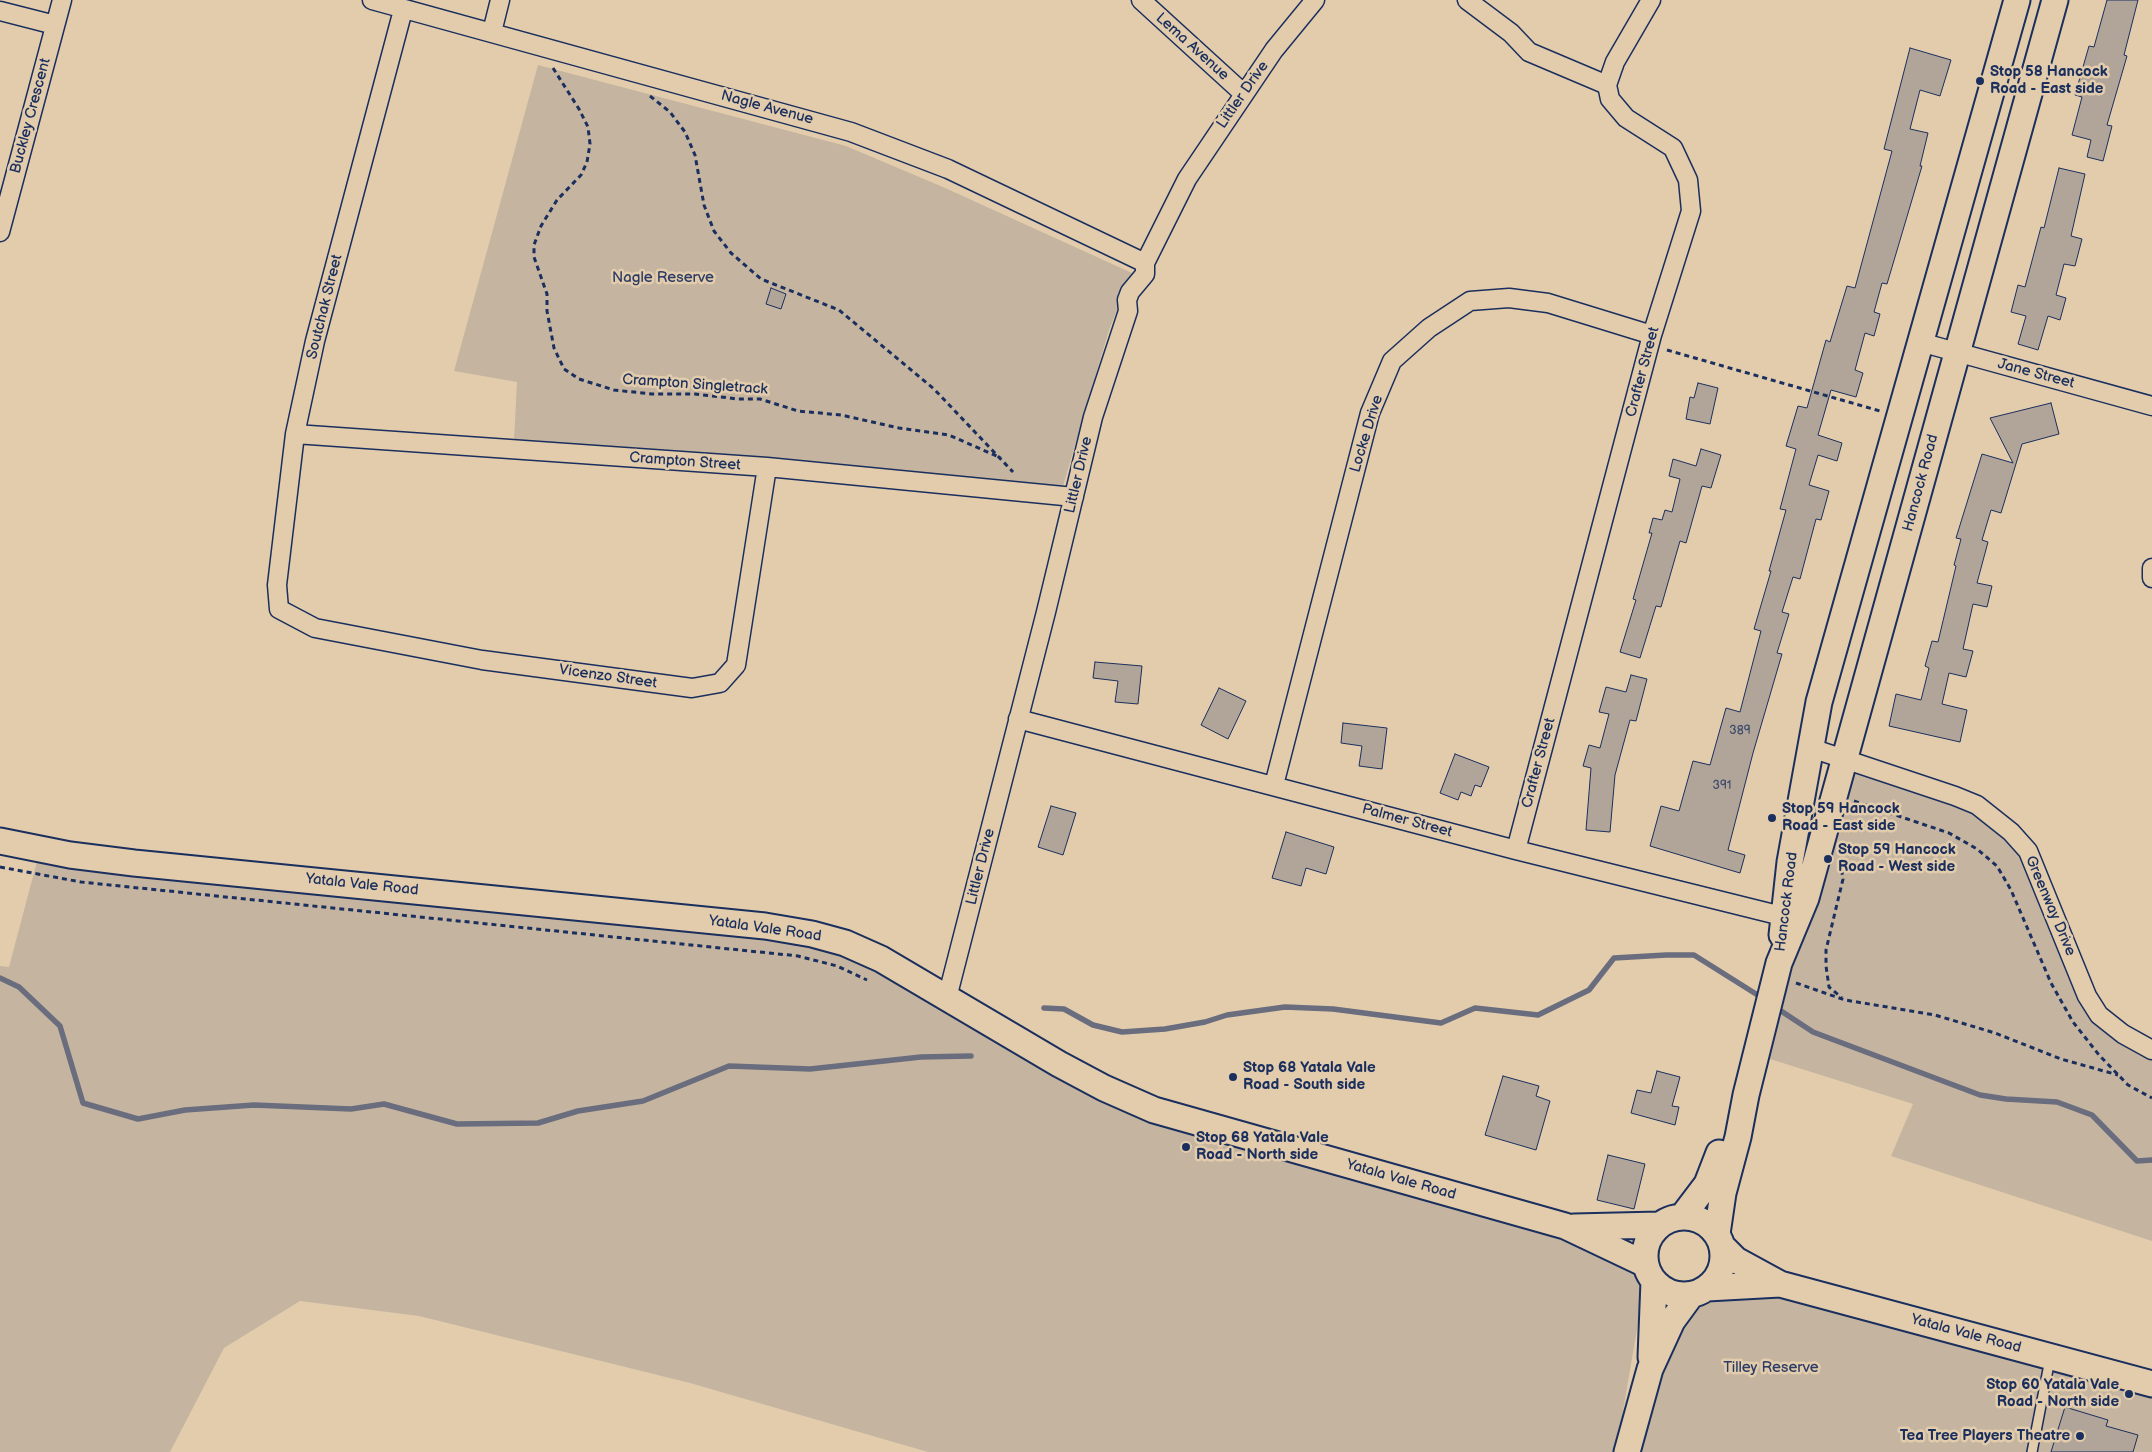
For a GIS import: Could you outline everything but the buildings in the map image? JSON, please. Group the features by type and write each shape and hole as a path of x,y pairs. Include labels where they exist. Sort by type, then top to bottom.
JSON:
{"main road":[{"name":"Hancock Road","path":"1720,1240 1723,1193 1791,918 1790,862 1819,702 2017,0"},
{"name":"Hancock Road","path":"1791,918 1806,898 2055,0"},
{"name":"Yatala Vale Road","path":"0,841 70,855 134,863 765,926 803,932 845,943 881,959 1096,1084 1154,1110 1564,1226 1650,1273"},
{"name":"Hancock Road","path":"1682,1217 1707,1184 1731,1117 1746,1095"},
{"path":"1627,1452 1650,1369 1672,1321 1699,1291 1720,1273 1724,1260 1720,1240 1702,1221 1682,1217 1667,1220 1659,1226 1648,1240 1645,1252 1650,1273 1650,1369"},
{"name":"Yatala Vale Road","path":"1564,1226 1659,1226"},
{"name":"Yatala Vale Road","path":"1720,1240 1736,1260 1780,1284 2152,1383"},
{"path":"1650,1273 1668,1292 1699,1291"},
{"name":"Yatala Vale Road","path":"1699,1291 1780,1284"}],"street":[{"name":"Buckley Crescent","path":"0,232 62,0"},
{"name":"Nagle Avenue","path":"372,0 851,132 948,169 1144,263"},
{"path":"492,32 500,0"},
{"name":"Lema Avenue","path":"1141,0 1244,94"},
{"name":"Littler Drive","path":"947,998 1074,497 1092,417 1128,311 1127,300 1130,292 1145,274 1144,263 1187,179 1274,50 1315,0"},
{"path":"1467,0 1511,33 1529,52 1607,85 1615,62 1651,0"},
{"name":"Soutchak Street","path":"279,610 277,585 295,434 315,341 403,10"},
{"path":"0,11 55,25"},
{"name":"Crafter Street","path":"1516,850 1651,340 1691,211 1688,180 1673,148 1626,118 1610,99 1607,85"},
{"name":"Locke Drive","path":"1274,785 1370,413 1392,361 1429,328 1470,301 1480,300 1510,298 1548,303 1651,340"},
{"name":"Jane Street","path":"1920,342 2152,406"},
{"name":"Crampton Street","path":"295,434 766,467 1074,497"},
{"name":"Vicenzo Street","path":"279,610 315,628 482,660 692,688 720,683 736,665 766,467"},
{"path":"2152,568 2152,578"},
{"name":"Palmer Street","path":"1018,719 1516,850 1791,918"},
{"name":"Greenway Drive","path":"1811,748 1921,783 1976,805 2010,832 2028,851 2087,996 2099,1016 2123,1034 2152,1050"}],"lane":[{"path":"2032,1452 2050,1356"}],"path":[{"name":"Crampton Singletrack","path":"538,45 579,109 588,127 590,144 587,162 581,175 557,200 541,226 534,245 534,257 547,294 547,311 554,348 564,369 580,379 614,390 652,394 695,394 738,399 760,399 798,411 841,415 899,428 949,435 1001,458"},
{"path":"640,73 637,82 670,112 685,132 695,155 704,205 714,231 731,253 761,279 839,310 934,389 975,435 1001,458 1015,476 1019,492"},
{"path":"1651,340 1885,412"},
{"path":"1834,796 1949,833 1978,849 1996,866 2011,890 2051,983 2073,1022 2099,1055 2128,1085 2152,1098"},
{"path":"1819,851 1841,861 1843,880 1826,950 1829,987 1845,1000"},
{"path":"0,867 81,882 798,956 837,966 870,981"},
{"path":"1776,976 1845,1000 1935,1015 1995,1033 2061,1059 2119,1076"}],"green space":[{"name":"Nagle Reserve","path":"538,65 846,146 943,187 1132,273 1109,330 1063,486 514,440 517,382 454,371"},
{"path":"1844,758 1921,783 2010,832 2087,996 2152,1050 2152,1241 1891,1156 1913,1104 1770,1059"},
{"path":"40,850 845,943 1104,1088 1590,1227 1647,1271 1616,1452 928,1452 690,1383 419,1316 300,1301 224,1348 170,1452 0,1452 0,966 9,967"},
{"name":"Tilley Reserve","path":"1746,1285 2152,1383 2152,1452 1627,1452 1691,1295"}],"waterway":[{"path":"1044,1008 1064,1009 1093,1025 1122,1032 1165,1029 1205,1022 1227,1015 1285,1007 1333,1009 1441,1023 1475,1008 1538,1015 1589,990 1614,958 1666,955 1694,955 1764,999"},
{"path":"0,978 19,987 60,1026 83,1103 138,1119 185,1110 254,1105 351,1109 384,1104 457,1124 538,1123 578,1111 643,1101 729,1066 810,1069 921,1057 971,1056"},
{"path":"1775,1007 1813,1032 1980,1095 2006,1099 2057,1102 2092,1115 2137,1161 2152,1160"}],"place":[{"name":"Stop 58 Hancock Road - East side","path":"1980,81"},
{"name":"Stop 59 Hancock Road - East side","path":"1772,818"},
{"name":"Stop 59 Hancock Road - West side","path":"1828,859"},
{"name":"Stop 68 Yatala Vale Road - South side","path":"1233,1077"},
{"name":"Stop 68 Yatala Vale Road - North side","path":"1186,1147"},
{"name":"Stop 60 Yatala Vale Road - North side","path":"2129,1394"},
{"name":"Tea Tree Players Theatre","path":"2080,1436"}]}
